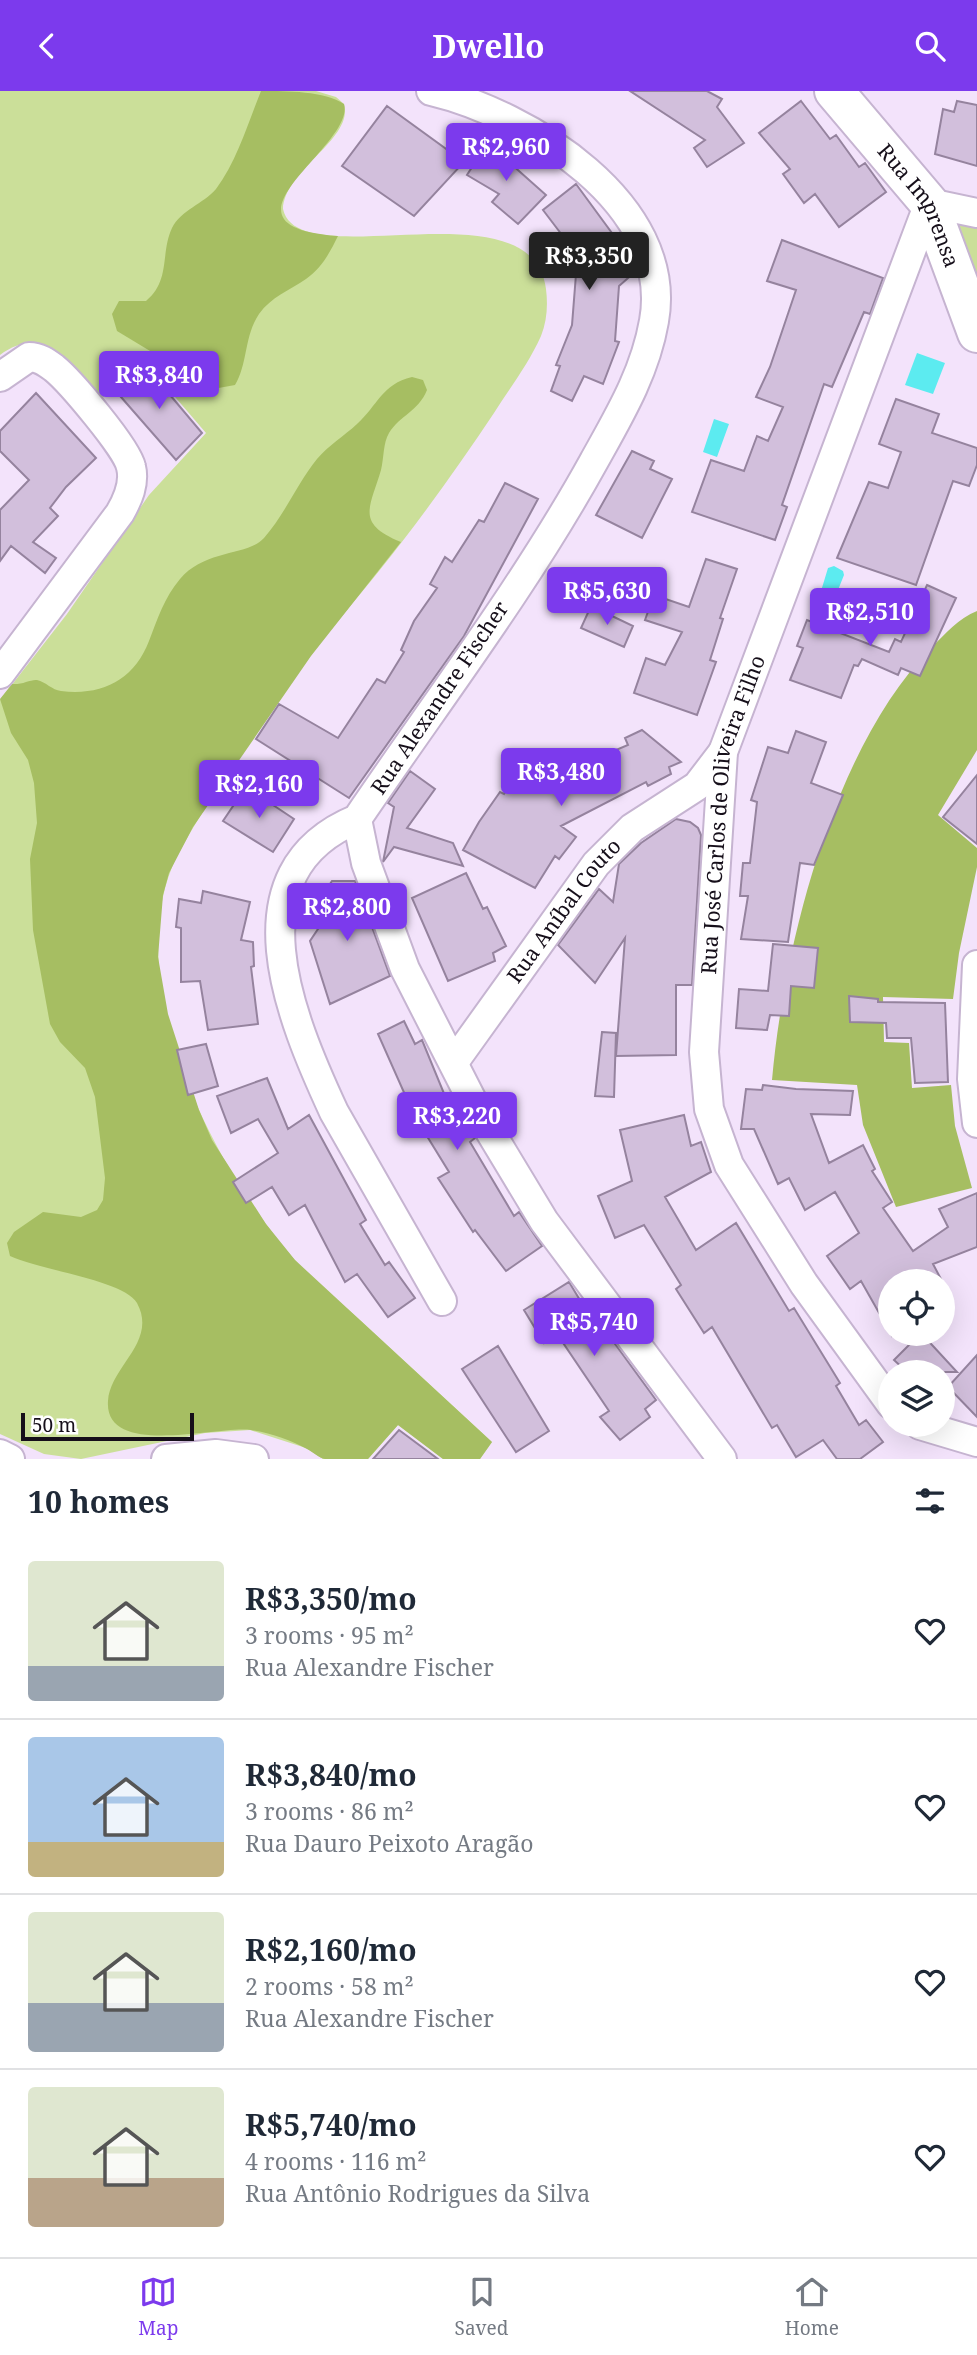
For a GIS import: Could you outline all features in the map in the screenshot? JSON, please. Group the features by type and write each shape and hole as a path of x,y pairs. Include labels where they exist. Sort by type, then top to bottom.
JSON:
{"street":[{"name":"Rua Alexandre Fischer","path":"357,819 547,541 578,490 643,368 655,320 656,290 650,259 629,215 602,185 575,162 498,115 462,98 431,91"},
{"name":"Rua Imprensa","path":"834,91 929,203 977,334"},
{"path":"929,203 977,213"},
{"name":"Rua José Carlos de Oliveira Filho","path":"878,1386 804,1284 721,1149 709,1109 704,1052 723,752 929,203"},
{"path":"0,377 29,358 47,362 65,379 124,452 132,475 128,499 120,513 0,674"},
{"name":"Rua Aníbal Couto","path":"454,1062 596,864 632,828 697,786 723,752"},
{"path":"442,1301 334,1112 320,1081 289,990 279,942 283,898 304,853 323,835 357,819 366,863 405,969 477,1110 544,1221 722,1459"},
{"path":"977,965 972,1079 977,1123"},
{"path":"955,1435 977,1442"},
{"path":"0,1454 10,1459"},
{"path":"166,1459 216,1454 254,1459"}],"green space":[{"path":"0,91 316,91 336,97 344,104 344,117 339,130 306,167 287,194 283,209 298,228 328,235 461,234 501,241 531,257 546,289 547,313 543,330 519,375 424,513 317,647 274,706 223,779 192,830 177,856 161,905 158,957 166,1013 182,1068 205,1123 233,1174 263,1220 301,1267 492,1442 480,1459 443,1459 398,1425 368,1459 323,1459 306,1448 250,1430 205,1433 81,1459 44,1454 0,1434 0,700 67,614 149,495 206,433 145,362 103,397 69,361 44,346 30,343 16,346 0,355"},
{"path":"261,91 316,94 344,104 342,121 329,141 294,182 283,201 283,217 299,229 338,236 317,270 275,298 259,314 254,322 235,385 213,389 117,331 112,314 119,301 146,301 154,293 162,276 172,228 181,216 216,189 242,141"},
{"path":"977,221 977,318 948,222"},
{"path":"412,377 423,380 427,390 419,403 393,427 387,437 381,470 370,504 372,521 377,528 401,542 311,656 193,827 169,873 163,895 158,957 168,1014 199,1110 212,1140 266,1224 295,1260 492,1442 480,1459 443,1459 398,1425 368,1459 325,1459 287,1440 251,1430 166,1435 143,1434 124,1429 112,1419 108,1401 116,1376 138,1342 142,1330 142,1317 137,1303 116,1288 10,1256 7,1243 14,1232 43,1212 81,1217 97,1210 103,1200 105,1178 95,1097 85,1068 60,1042 50,1024 33,930 30,859 37,823 34,783 28,760 11,733 0,699 12,684 32,680 58,690 76,692 103,688 115,683 135,666 143,655 166,601 180,579 201,562 248,548 264,538 326,449 357,424 387,390"},
{"path":"977,611 977,750 938,815 977,848 977,867 959,953 953,999 883,997 884,1042 909,1043 912,1088 951,1085 955,1126 972,1188 896,1207 863,1125 857,1085 772,1080 778,1026 802,909 820,850 841,792 867,737 897,688 932,647 958,622"}],"water":[{"path":"917,353 945,363 933,394 905,385"},
{"path":"714,419 729,424 717,457 703,452"},
{"path":"834,566 843,571 844,575 832,605 824,609 818,601 828,568"}],"building":[{"path":"630,91 707,91 722,99 717,107 744,143 707,167 694,148 705,140"},
{"path":"801,101 830,139 836,135 859,167 865,163 886,192 839,227 815,194 804,203 783,174 790,169 759,133"},
{"path":"957,101 977,105 977,166 935,154 943,109 954,112"},
{"path":"387,106 464,162 414,216 342,166"},
{"path":"489,141 513,158 510,163 546,195 518,224 492,202 499,194 467,175"},
{"path":"576,184 631,259 635,272 619,286 615,341 619,342 603,384 584,376 572,401 551,391 560,366 556,365 572,325 578,249 575,252 543,210"},
{"path":"782,240 883,278 870,314 864,312 832,387 824,384 782,505 787,507 775,540 692,512 711,460 744,471 757,436 768,441 783,407 756,397 770,367 796,290 767,281"},
{"path":"144,364 202,433 176,460 114,389"},
{"path":"36,393 96,458 66,487 50,508 58,516 33,542 56,558 45,573 11,546 0,561 0,510 29,480 0,451 0,431"},
{"path":"896,399 939,414 932,433 977,448 977,465 969,486 953,481 916,585 837,558 869,482 888,488 901,452 879,444"},
{"path":"632,451 654,461 650,469 672,479 642,538 596,515"},
{"path":"505,483 538,499 464,636 349,798 256,739 279,704 338,738 377,679 385,683 404,652 401,650 414,621 437,588 430,584 445,557 452,562 479,520 484,522"},
{"path":"706,559 737,569 720,618 723,619 710,660 716,662 697,715 634,693 646,658 665,665 682,632 645,620 654,595 689,607"},
{"path":"927,585 956,598 920,676 901,668 898,675 862,659 858,666 854,665 841,698 790,680 803,648 797,646 807,620 889,652 895,639 901,642"},
{"path":"591,606 633,626 624,647 581,628"},
{"path":"642,730 681,762 669,767 671,774 648,786 646,782 561,826 576,837 559,859 555,856 535,888 463,850 500,792 504,794 515,776 538,791 569,777 566,771 628,745 625,738"},
{"path":"796,731 826,742 811,783 843,795 814,865 800,863 788,942 741,939 748,896 740,896 743,863 750,863 757,802 751,800 768,747 788,753"},
{"path":"410,771 435,789 407,828 453,843 463,866 394,847 383,862 394,807 388,803"},
{"path":"977,775 977,844 943,817"},
{"path":"246,787 294,819 273,852 223,821"},
{"path":"676,819 690,822 698,828 701,835 692,985 676,985 676,1055 616,1056 625,938 595,983 558,945 599,889 613,902 619,864 641,843"},
{"path":"466,873 483,909 487,907 506,946 493,953 495,961 448,981 412,898"},
{"path":"332,881 355,881 390,976 330,1004 310,941 326,917 317,904"},
{"path":"203,891 250,902 241,940 253,942 254,966 251,967 258,1024 208,1030 200,981 181,982 181,928 176,927 179,899 201,903"},
{"path":"773,944 818,948 814,988 791,986 789,1016 770,1015 767,1030 736,1028 739,989 768,991"},
{"path":"849,996 878,999 878,1002 945,1003 948,1082 915,1083 911,1038 887,1038 886,1023 850,1022"},
{"path":"404,1021 415,1044 422,1040 445,1096 448,1094 475,1138 470,1142 514,1216 519,1212 542,1246 506,1271 475,1230 473,1232 438,1178 449,1172 414,1115 378,1034"},
{"path":"602,1032 616,1033 614,1097 595,1096"},
{"path":"206,1044 218,1086 188,1095 177,1050"},
{"path":"267,1078 288,1129 309,1115 366,1220 360,1224 385,1265 389,1262 415,1298 388,1317 357,1274 345,1282 305,1205 289,1215 272,1187 246,1203 233,1182 278,1153 258,1119 231,1133 217,1096"},
{"path":"763,1085 853,1091 850,1115 811,1114 829,1163 863,1145 875,1169 872,1171 892,1202 883,1208 913,1251 948,1227 939,1209 977,1193 977,1247 933,1264 936,1269 878,1269 878,1311 861,1281 850,1289 827,1256 859,1233 835,1192 805,1210 789,1178 778,1184 754,1129 741,1129 746,1089 762,1090"},
{"path":"684,1115 691,1146 701,1142 711,1172 665,1197 696,1250 736,1223 789,1311 794,1308 840,1383 836,1386 859,1425 866,1420 883,1442 860,1459 837,1459 823,1440 796,1457 777,1425 772,1428 712,1327 704,1333 676,1289 681,1285 644,1225 615,1238 598,1196 632,1181 620,1130"},
{"path":"569,1282 592,1320 596,1318 656,1400 645,1409 650,1417 620,1440 600,1417 609,1411 557,1334 544,1343 524,1310"},
{"path":"498,1346 549,1431 516,1452 462,1369"},
{"path":"908,1346 933,1346 946,1360 894,1360"},
{"path":"977,1355 977,1417 955,1394 955,1379"},
{"path":"399,1430 438,1459 373,1459"}]}
